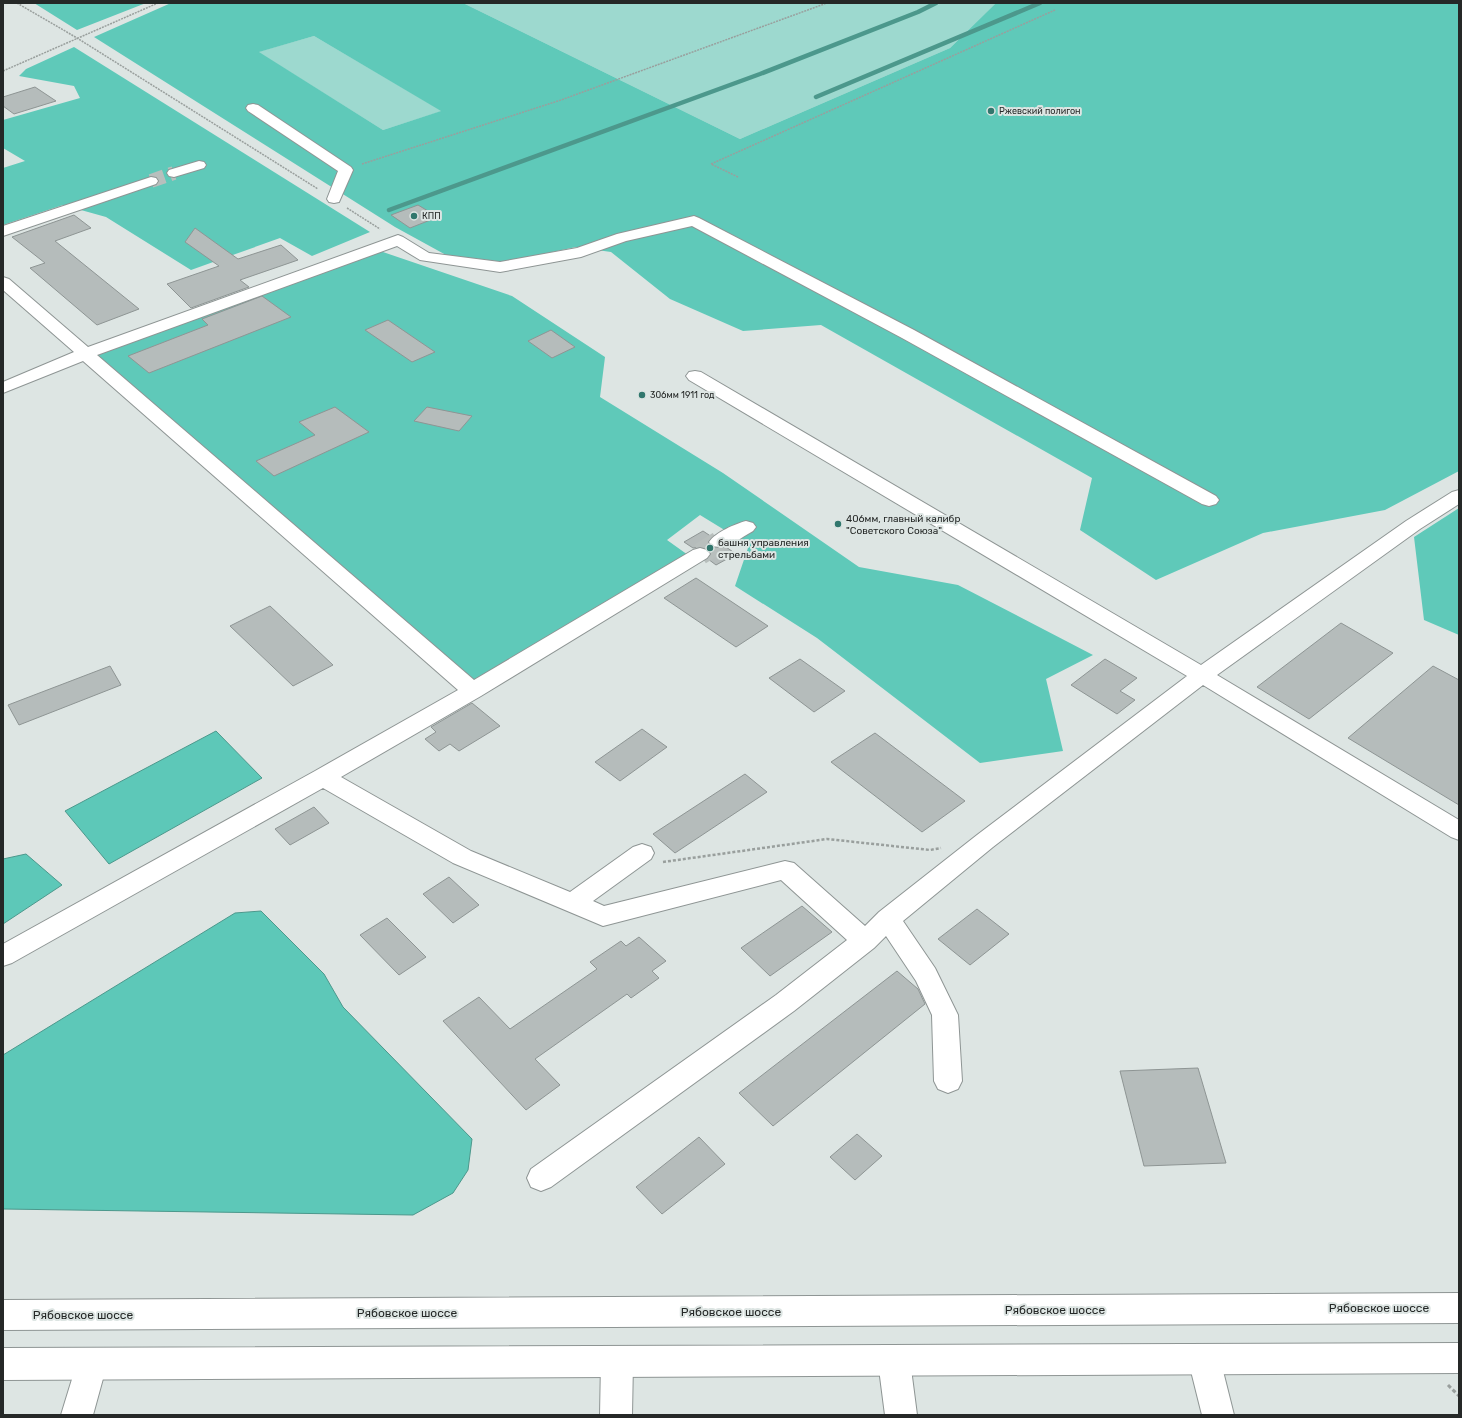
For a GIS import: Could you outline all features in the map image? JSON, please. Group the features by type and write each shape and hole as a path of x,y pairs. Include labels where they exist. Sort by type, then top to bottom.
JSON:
{"main road":[{"path":"253,108 346,170 334,199"},
{"path":"174,173 199,165"},
{"path":"3,231 151,181"},
{"path":"3,388 84,354 398,240 425,257 500,267 581,252 622,237 694,221 908,334 1209,500"},
{"path":"3,282 473,691"},
{"path":"695,376 1202,675 1459,831"},
{"path":"541,1178 785,1003 865,941 888,919 985,840 1202,675 1413,524 1459,496"},
{"path":"719,542 746,526"},
{"path":"3,956 323,777 473,691 700,554"},
{"path":"323,777 462,857 603,916 785,870 865,941"},
{"path":"572,903 652,857"},
{"path":"888,919 926,975 945,1015 948,1081"},
{"name":"Рябовское шоссе","path":"3,1315 1459,1308"},
{"path":"1204,1359 1218,1415"},
{"path":"3,1364 1204,1359 1451,1369"},
{"path":"894,1361 901,1415"},
{"path":"616,1415 617,1362"},
{"path":"77,1415 91,1364"}],"path":[{"path":"17,3 77,38 380,229"},
{"path":"3,72 158,3"},
{"path":"346,170 562,100 827,3"},
{"path":"738,177 711,164 1055,10"},
{"path":"652,857 827,840 930,850 946,847"},
{"path":"1451,1369 1459,1396"}],"shaded area":[{"path":"34,3 146,3 77,30"},
{"path":"171,3 463,3 740,139 950,48 996,3 1459,3 1459,471 1385,510 1263,533 1156,580 1080,530 1092,478 821,325 743,331 670,299 611,252 576,247 505,262 446,255 395,227 94,37","holes":["314,36 441,111 383,130 259,52"]},
{"path":"463,3 996,3 950,48 740,139"},
{"path":"314,36 442,111 383,130 258,52"},
{"path":"74,47 370,232 312,256 280,238 191,270 106,217 63,205 3,225 3,168 25,161 3,148 3,120 80,98 74,86 19,76 26,69"},
{"path":"380,251 512,296 605,357 600,397 723,473 859,567 958,585 1093,655 1046,679 1063,751 980,763 817,638 735,586 749,545 700,515 667,540 688,555 474,684 93,354"},
{"path":"1459,508 1459,635 1424,620 1414,537"},
{"path":"216,731 262,778 109,864 65,811"},
{"path":"26,854 62,885 3,924 3,859"},
{"path":"261,911 324,974 343,1007 472,1139 468,1170 453,1193 413,1215 3,1209 3,1055 235,913"}],"building":[{"path":"35,87 56,101 14,114 3,106 3,97"},
{"name":"КПП","path":"418,205 438,217 410,228 391,215"},
{"path":"74,215 91,228 55,241 139,309 97,325 30,268 45,263 12,237"},
{"path":"195,228 238,259 281,245 298,260 240,280 249,287 191,308 167,284 219,266 185,242"},
{"path":"262,296 291,317 149,373 128,356 208,325 202,319"},
{"path":"388,320 435,352 412,362 365,330"},
{"path":"551,330 575,347 552,358 528,341"},
{"path":"335,407 369,432 274,476 256,461 315,435 299,422"},
{"path":"427,407 472,416 459,431 414,421"},
{"name":"башня управления стрельбами","path":"703,531 712,537 708,542 711,547 726,547 736,554 716,565 708,559 712,554 708,549 700,547 693,548 684,542"},
{"path":"696,578 768,626 736,647 664,598"},
{"path":"270,606 333,665 293,686 230,626"},
{"path":"1341,623 1393,653 1309,719 1257,687"},
{"path":"800,659 845,691 814,712 769,678"},
{"path":"1105,659 1137,678 1120,691 1135,700 1117,714 1071,685"},
{"path":"110,666 121,685 19,725 8,705"},
{"path":"1433,666 1459,680 1459,805 1348,738"},
{"path":"472,703 500,726 459,751 450,744 439,751 425,739 436,732 431,727"},
{"path":"642,729 667,747 620,781 595,762"},
{"path":"875,733 965,801 922,832 831,762"},
{"path":"745,774 767,792 675,853 653,834"},
{"path":"314,807 329,823 290,845 275,829"},
{"path":"449,877 479,905 453,923 423,894"},
{"path":"802,906 832,932 770,976 741,948"},
{"path":"977,909 1009,934 970,965 938,939"},
{"path":"387,918 426,957 399,975 360,935"},
{"path":"639,937 666,961 652,971 659,978 631,998 627,994 535,1059 560,1085 526,1110 443,1021 479,997 510,1029 597,969 590,962 621,941 626,946"},
{"path":"897,971 918,989 925,1004 773,1126 739,1093"},
{"path":"1198,1068 1226,1163 1144,1166 1120,1071"},
{"path":"857,1134 882,1156 855,1180 830,1157"},
{"path":"699,1137 725,1164 662,1214 636,1187"}],"waterway":[{"path":"389,210 760,74 918,12 936,3"},
{"path":"816,97 1040,3"}],"tunnel":[{"path":"151,181 174,173"},
{"path":"700,554 719,542"}],"place":[{"name":"Ржевский полигон","path":"991,111"},
{"name":"КПП","path":"414,216"},
{"name":"306мм 1911 год","path":"642,395"},
{"name":"406мм, главный калибр \"Советского Союза\"","path":"838,524"},
{"name":"башня управления стрельбами","path":"710,548"}]}
